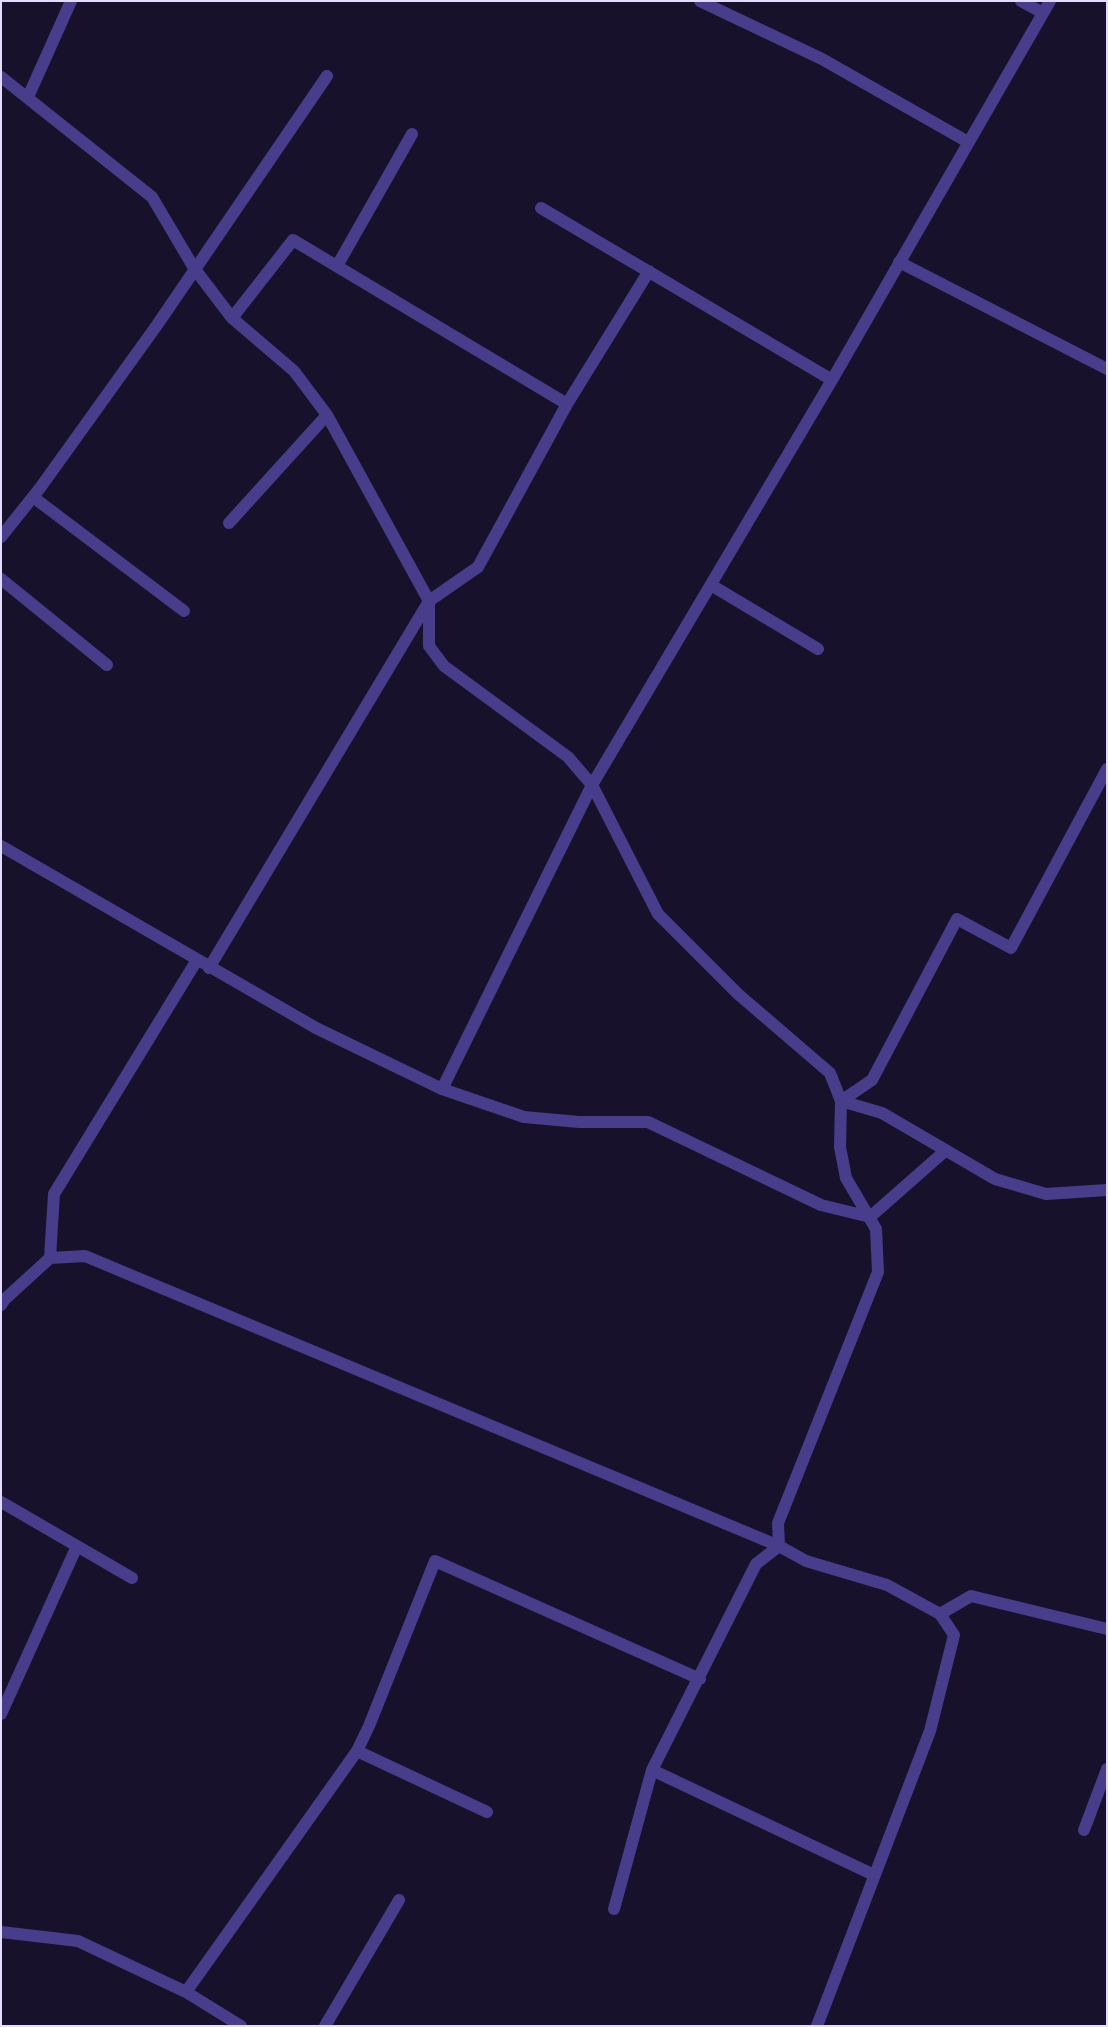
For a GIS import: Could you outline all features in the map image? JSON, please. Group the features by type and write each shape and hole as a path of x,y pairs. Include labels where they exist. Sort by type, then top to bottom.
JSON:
{"street":[{"path":"28,97 71,1"},
{"path":"700,1 822,59 968,142"},
{"path":"1021,1 1043,13"},
{"path":"442,1089 592,785 832,380 1050,1"},
{"path":"1,537 33,497 157,325 194,268 327,76"},
{"path":"1,77 152,197 194,268 232,318 294,371 326,414 429,601 429,646 444,666 568,757 592,785 658,914 738,994 830,1073 841,1101 840,1147 846,1178 876,1229 878,1272 778,1523 779,1546"},
{"path":"337,266 412,134"},
{"path":"541,208 832,380"},
{"path":"232,318 293,240 567,404"},
{"path":"899,262 1107,369"},
{"path":"209,968 429,601 478,567 567,404 649,271"},
{"path":"229,523 326,414"},
{"path":"33,497 184,611"},
{"path":"1,580 106,665"},
{"path":"711,585 818,649"},
{"path":"841,1101 872,1080 957,919 1011,948 1107,770"},
{"path":"1,846 209,968 316,1028 442,1089 524,1117 579,1122 648,1122 821,1205 870,1218"},
{"path":"50,1258 54,1194 197,960"},
{"path":"841,1101 882,1113 995,1179 1046,1194 1107,1190"},
{"path":"870,1218 945,1151"},
{"path":"3,1300 50,1258 85,1256 779,1546 806,1561 887,1585 940,1614 954,1635 930,1731 816,2026"},
{"path":"1,1502 132,1578"},
{"path":"1,1714 77,1546"},
{"path":"614,1908 652,1770 756,1564 779,1546"},
{"path":"186,1992 356,1751 369,1726 435,1561 700,1678"},
{"path":"940,1614 971,1596 1107,1629"},
{"path":"356,1751 486,1812"},
{"path":"1084,1830 1107,1769"},
{"path":"652,1770 874,1875"},
{"path":"325,2026 399,1900"},
{"path":"1,1932 78,1941 186,1992 241,2026"}]}
